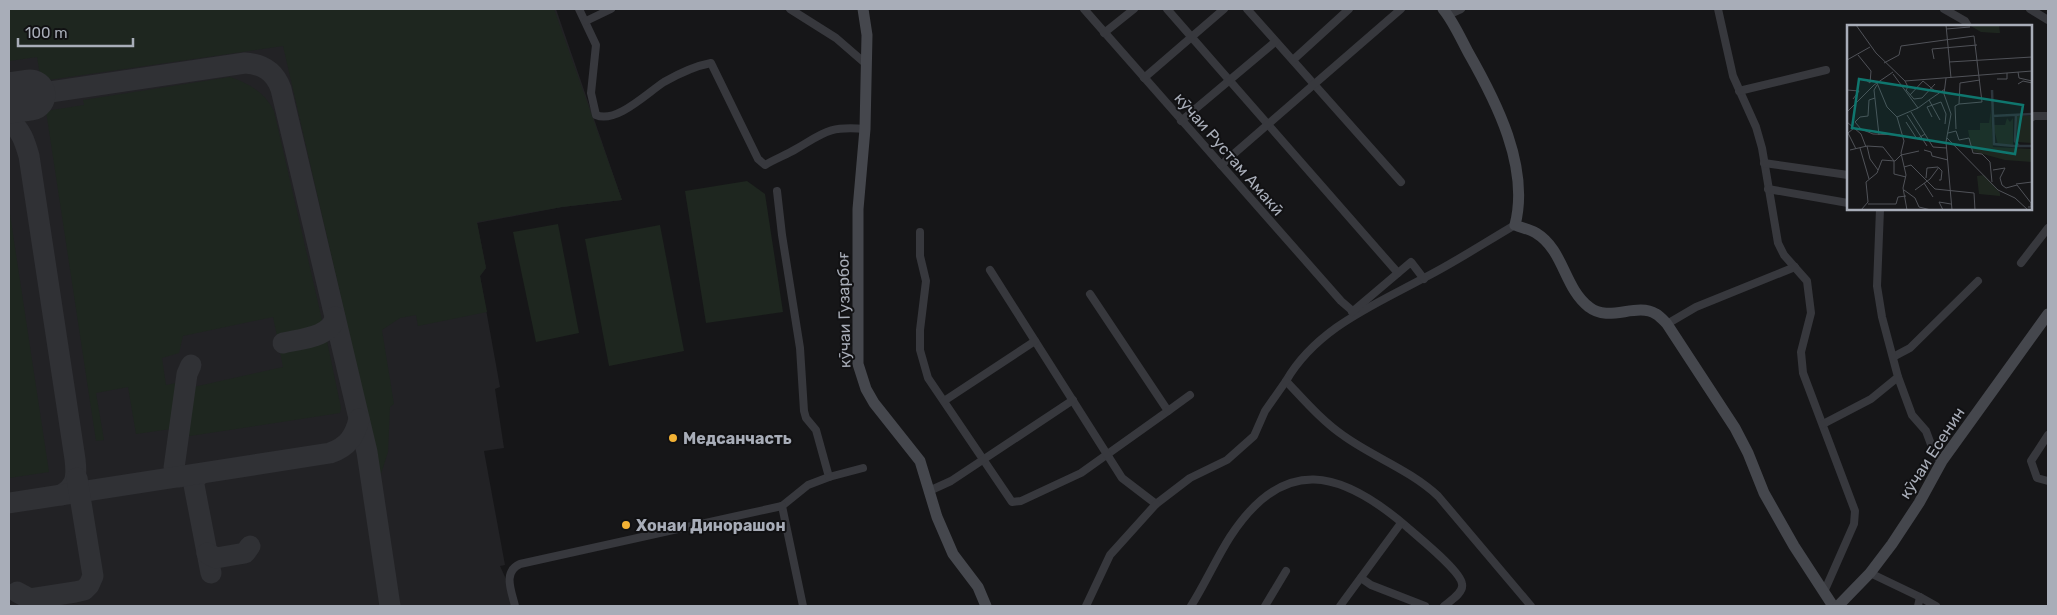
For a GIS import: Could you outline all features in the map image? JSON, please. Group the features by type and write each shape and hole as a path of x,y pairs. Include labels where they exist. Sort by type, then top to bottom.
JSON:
{"street":[{"path":"579,9 596,46 592,103 596,115 600,117 617,113 665,82 711,63 758,159 764,165 795,150 822,132 835,128 865,130"},
{"path":"586,21 611,9"},
{"path":"790,9 836,38 866,64"},
{"name":"кӯчаи Гузарбоғ","path":"863,9 866,35 866,64 865,130 858,209 858,364 866,388 874,403 920,461 937,518 954,554 978,586 986,606"},
{"name":"кӯчаи Рустам Амакӣ","path":"1084,9 1181,121 1354,313"},
{"path":"1104,33 1134,9"},
{"path":"1167,9 1398,273"},
{"path":"1144,78 1224,9"},
{"path":"1247,9 1401,182"},
{"path":"1292,60 1349,9"},
{"path":"1221,165 1313,83 1401,9"},
{"path":"1354,313 1424,279 1515,225 1520,201 1519,181 1505,125 1486,84 1445,12 1461,9"},
{"path":"1718,9 1723,38 1739,91 1756,127 1778,243 1784,255 1807,281 1811,313 1801,352 1803,373 1855,511 1854,524 1824,592"},
{"path":"1944,9 1965,21 1967,25"},
{"path":"2030,9 2048,20"},
{"path":"1181,121 1275,42"},
{"path":"1739,91 1826,70"},
{"path":"2032,117 2048,116"},
{"path":"1764,163 1847,175"},
{"path":"1768,189 1847,203"},
{"path":"777,190 782,235 800,348 804,411 806,418 816,430 829,477"},
{"path":"1880,210 1877,286 1882,317 1898,377 1912,415 1926,431 1935,455 1942,461"},
{"path":"1515,225 1537,233 1554,250 1580,298 1590,308 1603,313 1643,310 1656,314 1667,324 1735,428 1764,493 1794,546 1833,606"},
{"path":"2020,263 2048,228"},
{"path":"920,232 920,256 926,281 920,330 920,350 928,378 1008,499 1016,503 1081,473 1190,395"},
{"path":"1086,606 1110,555 1156,504 1190,478 1227,460 1254,436 1265,411 1307,352 1411,262 1424,279"},
{"path":"1667,324 1696,307 1795,266"},
{"path":"990,270 1122,478 1156,504"},
{"path":"1893,356 1910,348 1978,281"},
{"path":"1090,294 1168,411"},
{"name":"кӯчаи Есенин","path":"1838,606 1870,573 1919,503 1942,461 2048,314"},
{"path":"944,401 1035,340"},
{"path":"1823,424 1871,399 1898,377"},
{"path":"1286,381 1343,436 1423,482 1438,496 1532,606"},
{"path":"929,491 951,481 982,458 1073,400"},
{"path":"2048,435 2031,461 2037,478 2048,481"},
{"path":"515,606 509,581 512,570 520,564 782,506 808,485 863,468"},
{"path":"1191,606 1230,536 1258,503 1282,486 1302,479 1343,484 1368,497 1402,523 1444,560 1460,578 1462,584 1459,594 1444,606"},
{"path":"782,506 803,606"},
{"path":"1340,606 1402,523"},
{"path":"1265,606 1286,571"},
{"path":"1870,573 1936,606"},
{"path":"1361,578 1371,585 1426,606"},
{"path":"1918,606 1920,597"}],"shaded area":[{"path":"9,9 556,9 622,200 562,207 477,223 486,268 480,276 500,387 495,389 504,448 484,451 505,565 500,566 505,577 512,606 9,606"},
{"path":"9,9 554,9 622,200 562,207 477,222 486,268 480,276 487,312 418,326 416,315 400,318 382,330 394,404 390,407 388,452 380,477 367,410 283,46 41,81 37,57 9,61"},
{"path":"230,77 244,82 256,90 266,99 274,111 322,320 319,325 277,336 273,317 183,336 179,353 162,358 166,385 176,383 171,429 136,434 128,387 96,393 104,440 96,441 46,111 84,105 83,100"},
{"path":"747,181 765,194 783,312 706,323 685,191"},
{"path":"9,208 49,472 9,478"},
{"path":"558,224 579,333 536,342 513,232"},
{"path":"660,225 684,351 609,366 585,239"},
{"path":"327,341 341,408 340,413 190,436 185,433 184,427 189,388 283,367 280,352"}],"taxiway":[{"path":"30,95 245,63 263,67 275,78 281,89 367,452 390,606"},
{"path":"9,121 20,132 29,156 75,459 75,480 70,488 61,495"},
{"path":"283,343 322,333 333,324 335,317"},
{"path":"179,477 174,468 187,374 191,365"},
{"path":"9,503 330,453 342,448 350,440 359,419"},
{"path":"200,474 194,480 194,485 211,573"},
{"path":"17,592 30,599 84,590 89,585 93,576 77,478"},
{"path":"207,553 216,558 245,553 250,546"}],"runway":[{"path":"9,98 30,95"}],"place":[{"name":"Медсанчасть","path":"673,438"},
{"name":"Хонаи Динорашон","path":"626,525"}]}
